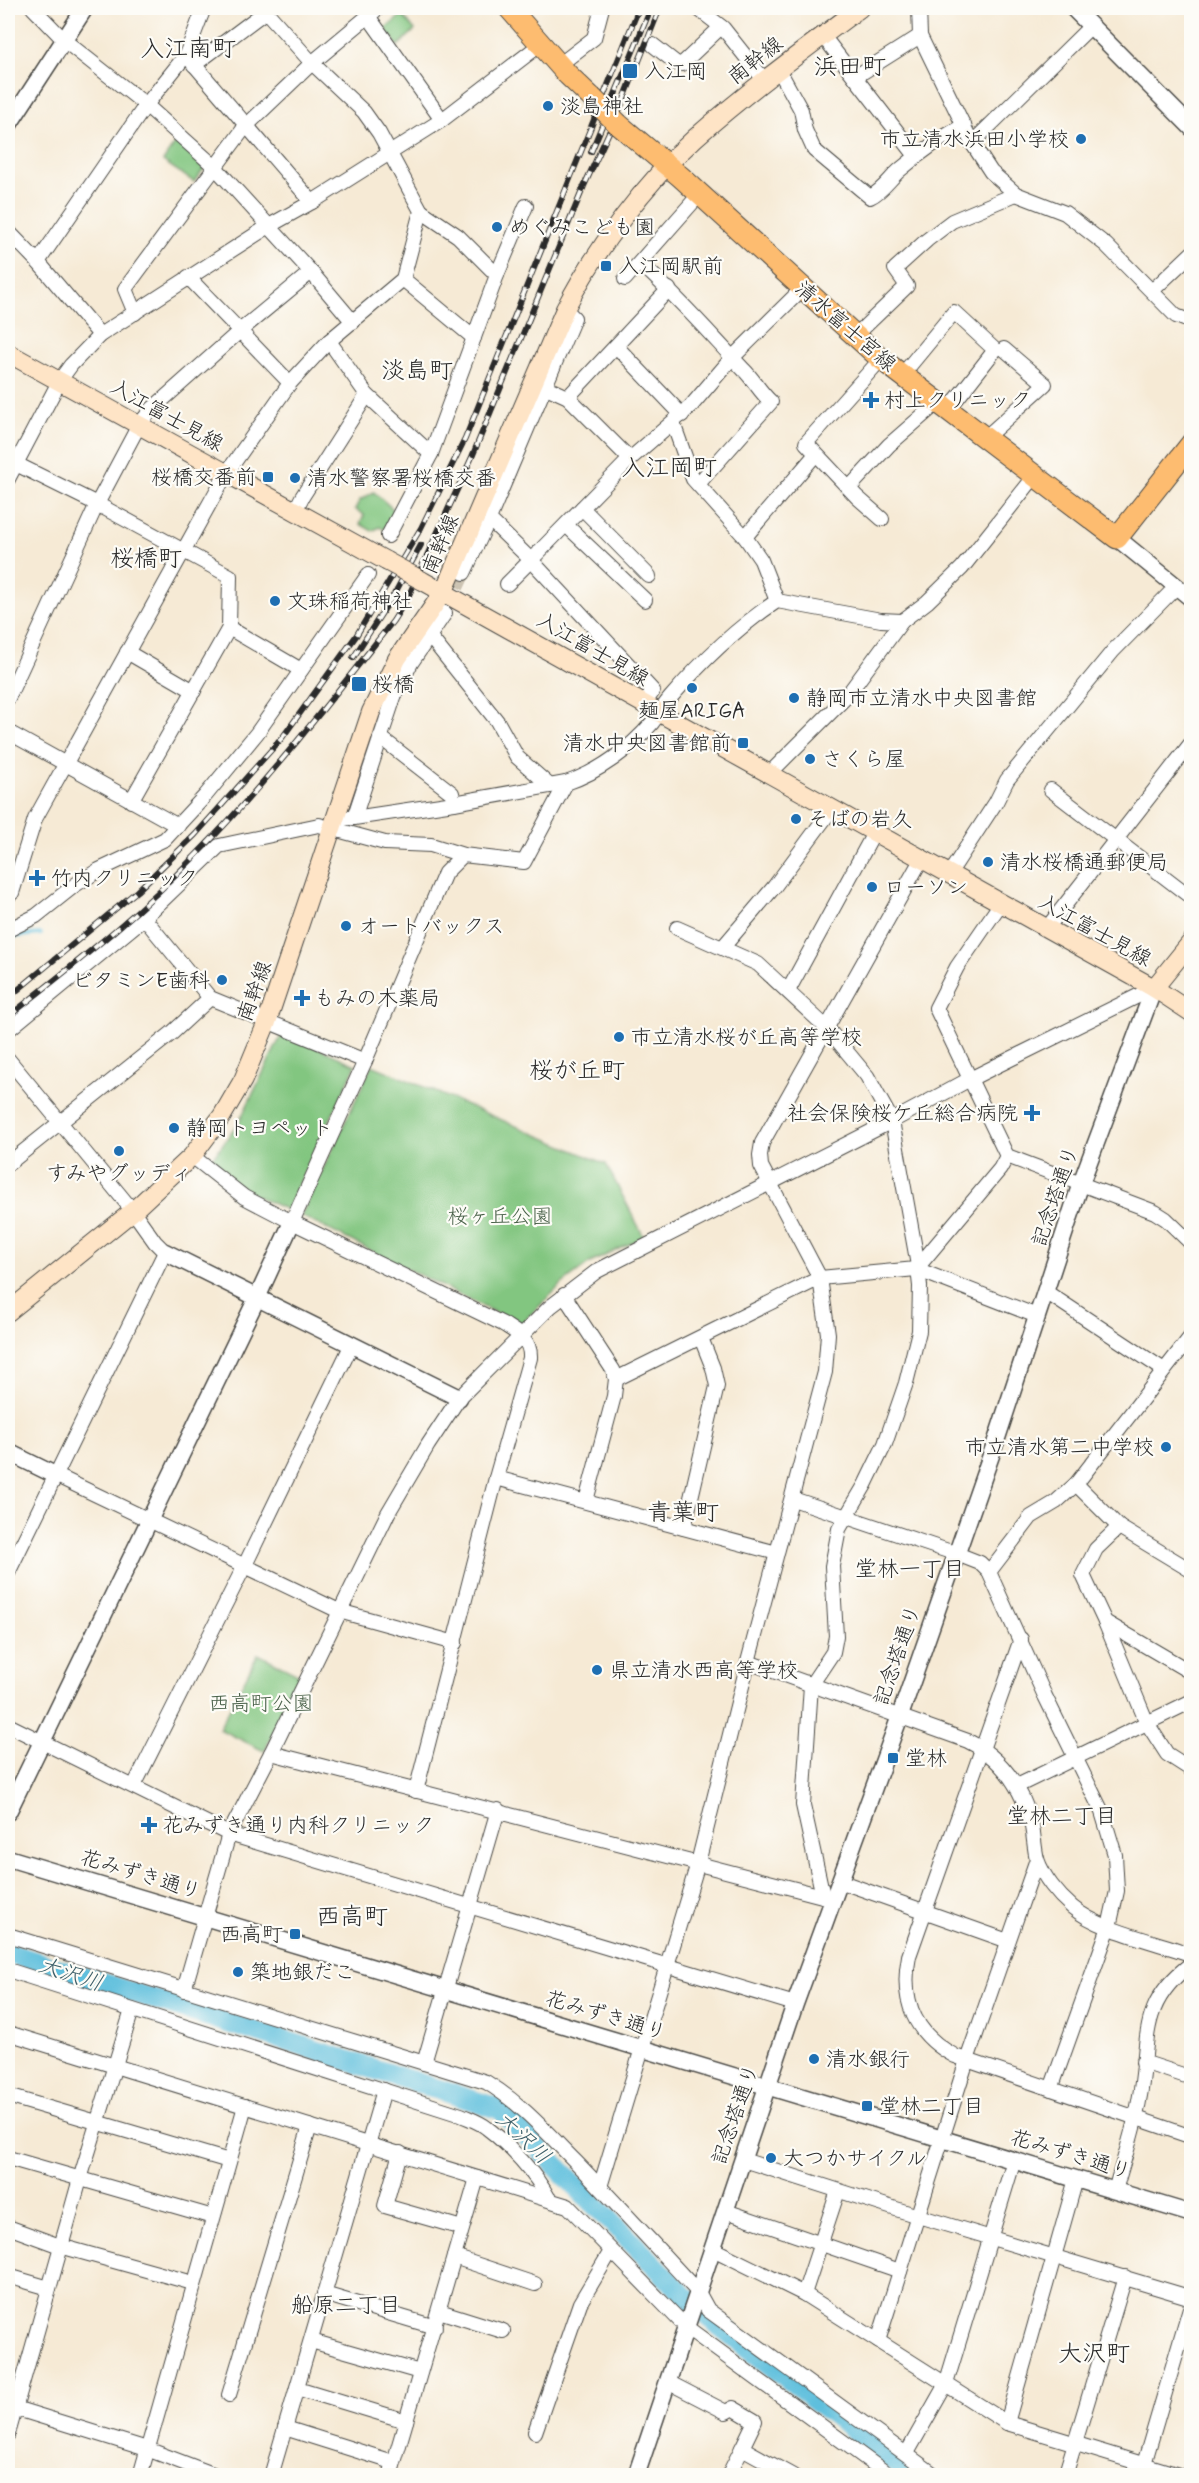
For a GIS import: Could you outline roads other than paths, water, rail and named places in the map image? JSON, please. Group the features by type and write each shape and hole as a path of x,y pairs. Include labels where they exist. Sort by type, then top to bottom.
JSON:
{"main road":[{"name":"清水富士宮線","path":"508,8 559,65 618,124 668,166 881,359 1117,538"},
{"name":"南幹線","path":"8,1312 133,1211 192,1156 222,1116 243,1080 342,822 371,712 397,659 444,591 565,309 612,231 693,140 772,75 860,8"},
{"name":"入江富士見線","path":"8,353 444,591 831,810 1154,988 1191,1013"},
{"path":"1117,538 1191,443"},
{"name":"記念塔通り","path":"1154,988 1191,941"}],"street":[{"path":"33,8 65,41 146,105 214,166 311,272 353,322"},
{"path":"8,126 85,8"},
{"path":"190,60 204,8"},
{"path":"559,65 594,38 602,8"},
{"path":"697,8 722,27 772,75 801,110 805,130 814,150 870,197 878,194 898,171 916,156 964,125"},
{"path":"920,8 920,36 972,143 991,172 1016,194 1065,213 1106,245 1176,316 1191,322"},
{"path":"1073,8 1191,129"},
{"path":"38,262 146,105 190,60 265,9 312,63 364,112 391,153 422,211 458,236 497,275"},
{"path":"135,313 124,289 214,166 245,127 312,63 373,12 442,120"},
{"path":"972,143 1091,26"},
{"path":"653,45 676,63 682,63 722,27"},
{"path":"823,36 916,156"},
{"path":"855,77 920,36"},
{"path":"8,479 11,462 60,381 76,359 100,335 269,226 312,202 442,120 541,44"},
{"path":"190,60 245,127 312,202"},
{"path":"855,336 907,286 895,269 927,240 952,221 1016,194"},
{"path":"625,279 699,195"},
{"path":"388,536 431,454 497,275 526,206"},
{"path":"12,893 35,819 226,474 290,383 328,341 402,279 422,211"},
{"path":"8,231 38,262 100,335"},
{"path":"1152,291 1191,253"},
{"path":"640,263 669,289 771,402 698,484"},
{"path":"8,698 97,504 139,425 151,410 311,272"},
{"path":"189,277 290,383"},
{"path":"402,279 474,338"},
{"path":"507,584 630,459 677,419 732,358 803,288"},
{"path":"568,397 669,289"},
{"path":"465,573 546,387 573,318 565,309"},
{"path":"850,487 889,446 943,407 994,350 954,312 902,375"},
{"path":"328,341 367,394 431,454"},
{"path":"616,346 677,419 687,465 698,484 745,537 761,560 777,602"},
{"path":"985,438 1045,384 1004,349"},
{"path":"881,359 806,443 857,497 882,519"},
{"path":"546,387 568,397 630,459"},
{"path":"295,511 367,394"},
{"path":"745,537 816,454"},
{"path":"11,462 97,504 230,576 229,628 130,801"},
{"path":"769,774 846,697 902,621 927,602 962,568 1035,476"},
{"path":"582,508 649,576"},
{"path":"8,1030 144,918 219,846 320,825 566,783 581,778 616,755 650,725 653,690 531,560 489,519"},
{"path":"566,525 645,600"},
{"path":"1117,538 1191,599"},
{"path":"615,572 630,556"},
{"path":"8,930 36,916 75,885 99,870 165,839 256,734 368,574"},
{"path":"949,874 980,828 1007,780 1113,651 1176,586"},
{"path":"652,709 669,699 725,640 747,621 777,602 881,620 902,621"},
{"path":"342,822 380,737 395,694 428,634 445,613"},
{"path":"229,628 301,670"},
{"path":"428,634 496,721 518,757 550,786"},
{"path":"128,652 194,691"},
{"path":"8,732 178,826"},
{"path":"380,737 452,793 454,803"},
{"path":"1047,928 1191,742"},
{"path":"342,822 385,843 431,845 463,855 524,861 566,783"},
{"path":"1051,790 1191,898"},
{"path":"723,947 774,887 831,810"},
{"path":"788,991 874,833"},
{"path":"8,1812 257,1298 365,1061 445,873 463,855"},
{"path":"600,2187 698,1863 748,1662 793,1499 826,1361 828,1334 820,1278 761,1166 762,1143 921,860"},
{"path":"1001,903 957,967 936,1008 1007,1156 1155,1212 1166,1219 1191,1244"},
{"path":"144,918 210,998 365,1061"},
{"path":"271,1753 828,1897 803,1805 811,1685 833,1652 836,1636 832,1566 839,1529 885,1444 906,1383 919,1330 920,1286 916,1269 917,1260 892,1121 867,1077 828,1029 758,964 677,928"},
{"path":"184,1990 229,1834 398,1494 459,1398 564,1295 597,1271 970,1079 1154,988"},
{"name":"記念塔通り","path":"686,2327 769,2087 828,1897 839,1881 900,1716 1046,1292 1081,1183 1154,988"},
{"path":"8,1164 172,1033 210,998"},
{"path":"8,1059 165,1252 459,1398"},
{"path":"192,1156 244,1197 503,1324 521,1336 531,1349 416,1791"},
{"path":"916,1269 1000,1169 1007,1156"},
{"path":"8,1573 165,1252"},
{"path":"616,1379 820,1278 916,1269 1037,1316"},
{"path":"1046,1292 1164,1370"},
{"path":"564,1295 609,1361 616,1379 614,1396 586,1501"},
{"path":"989,1572 1031,1517 1056,1502 1076,1484 1191,1335"},
{"path":"684,1528 717,1386 713,1368 700,1338"},
{"path":"134,1786 352,1344"},
{"path":"8,1452 339,1611 455,1643"},
{"path":"496,1478 777,1553"},
{"path":"1076,1484 1119,1527 1191,1571"},
{"path":"793,1499 957,1554 980,1563 989,1572 1106,1822 1115,1854 1117,1891 1109,1927 1051,2089"},
{"path":"1119,1527 1096,1549 1083,1575 1147,1723 1167,1754 1191,1770"},
{"path":"1105,1622 1191,1673"},
{"path":"1021,1639 924,1913 906,1971 908,2002 920,2028 943,2050 967,2061 1191,2137"},
{"path":"748,1662 982,1748 1005,1769 1017,1786 1031,1823 1037,1858 1051,1883 1072,1907 1095,1922 1191,1955"},
{"path":"1017,1786 1191,1701"},
{"path":"8,1725 229,1834 795,2004"},
{"path":"424,2063 498,1810"},
{"name":"花みずき通り","path":"8,1858 1191,2214"},
{"path":"878,2341 967,2061 1037,1858"},
{"path":"839,1881 1008,1941"},
{"path":"8,1935 486,2082 526,2111 698,2292 708,2310 936,2475"},
{"path":"1115,2191 1139,2101 1150,2019 1167,1984 1191,1964"},
{"path":"8,1970 461,2115 486,2126 540,2182 549,2199"},
{"path":"8,2434 11,2407 132,2010"},
{"path":"8,2032 568,2206 686,2327 891,2475"},
{"path":"1143,2062 1191,2079"},
{"path":"271,2475 384,2090"},
{"path":"8,2096 229,2161"},
{"path":"140,2475 245,2106"},
{"path":"229,2395 310,2126"},
{"path":"399,2153 385,2206 462,2228"},
{"path":"8,2158 213,2217"},
{"path":"743,2160 918,2216 1125,2277 1191,2300 1144,2464"},
{"path":"907,2453 946,2384 1014,2160"},
{"path":"285,2428 392,2469 477,2178"},
{"path":"1007,2422 1076,2179"},
{"path":"804,2294 838,2191"},
{"path":"726,2211 900,2271"},
{"path":"8,2227 60,2246 193,2283"},
{"path":"713,2249 804,2294 1007,2422 1182,2475"},
{"path":"535,2432 580,2303 611,2251"},
{"path":"454,2257 535,2284"},
{"path":"8,2276 49,2288"},
{"path":"1065,2475 1125,2277"},
{"path":"324,2294 435,2327"},
{"path":"439,2311 503,2331"},
{"path":"636,2475 686,2327"},
{"path":"311,2341 420,2372"},
{"path":"668,2382 726,2412 733,2408 755,2421 728,2475"},
{"path":"297,2388 406,2421"},
{"path":"11,2407 147,2450 216,2475"},
{"path":"742,2448 793,2475"}],"waterway":[{"path":"8,937 41,934"},
{"name":"大沢川","path":"8,1953 500,2109 683,2294 717,2324 913,2476"}],"tunnel":[{"path":"448,606 464,573"}],"railway":[{"path":"8,998 137,891 195,835 282,738 356,636 421,528 465,439 639,8"},
{"path":"8,1017 127,920 194,857 272,772 393,621 408,597 472,457 584,186 622,104 660,8"},
{"path":"591,152 649,13"},
{"path":"353,658 396,591 421,545"}],"place":[{"name":"入江岡","path":"630,71"},
{"name":"淡島神社","path":"548,106"},
{"name":"市立清水浜田小学校","path":"1081,139"},
{"name":"めぐみこども園","path":"497,227"},
{"name":"入江岡駅前","path":"606,266"},
{"name":"村上クリニック","path":"871,400"},
{"name":"桜橋交番前","path":"268,477"},
{"name":"清水警察署桜橋交番","path":"295,478"},
{"name":"文珠稲荷神社","path":"275,601"},
{"name":"桜橋","path":"359,684"},
{"name":"麺屋ARIGA","path":"692,688"},
{"name":"静岡市立清水中央図書館","path":"794,698"},
{"name":"清水中央図書館前","path":"743,743"},
{"name":"さくら屋","path":"810,759"},
{"name":"そばの岩久","path":"796,819"},
{"name":"清水桜橋通郵便局","path":"988,862"},
{"name":"竹内クリニック","path":"37,878"},
{"name":"ローソン","path":"872,887"},
{"name":"オートバックス","path":"346,926"},
{"name":"ビタミンE歯科","path":"222,980"},
{"name":"もみの木薬局","path":"302,998"},
{"name":"市立清水桜が丘高等学校","path":"619,1037"},
{"name":"社会保険桜ケ丘総合病院","path":"1032,1113"},
{"name":"静岡トヨペット","path":"174,1128"},
{"name":"すみやグッディ","path":"119,1151"},
{"name":"市立清水第二中学校","path":"1166,1447"},
{"name":"県立清水西高等学校","path":"597,1670"},
{"name":"堂林","path":"893,1758"},
{"name":"花みずき通り内科クリニック","path":"149,1825"},
{"name":"西高町","path":"295,1934"},
{"name":"築地銀だこ","path":"238,1972"},
{"name":"清水銀行","path":"814,2059"},
{"name":"堂林二丁目","path":"867,2106"},
{"name":"大つかサイクル","path":"771,2158"}],"district":[{"name":"入江南町","path":"188,48"},
{"name":"浜田町","path":"850,66"},
{"name":"淡島町","path":"417,370"},
{"name":"入江岡町","path":"669,467"},
{"name":"桜橋町","path":"146,558"},
{"name":"桜が丘町","path":"577,1070"},
{"name":"青葉町","path":"683,1512"},
{"name":"堂林一丁目","path":"910,1568"},
{"name":"堂林二丁目","path":"1062,1815"},
{"name":"西高町","path":"352,1916"},
{"name":"船原二丁目","path":"346,2304"},
{"name":"大沢町","path":"1094,2353"}],"park label":[{"name":"桜ヶ丘公園","path":"500,1216"},
{"name":"西高町公園","path":"261,1703"}]}
